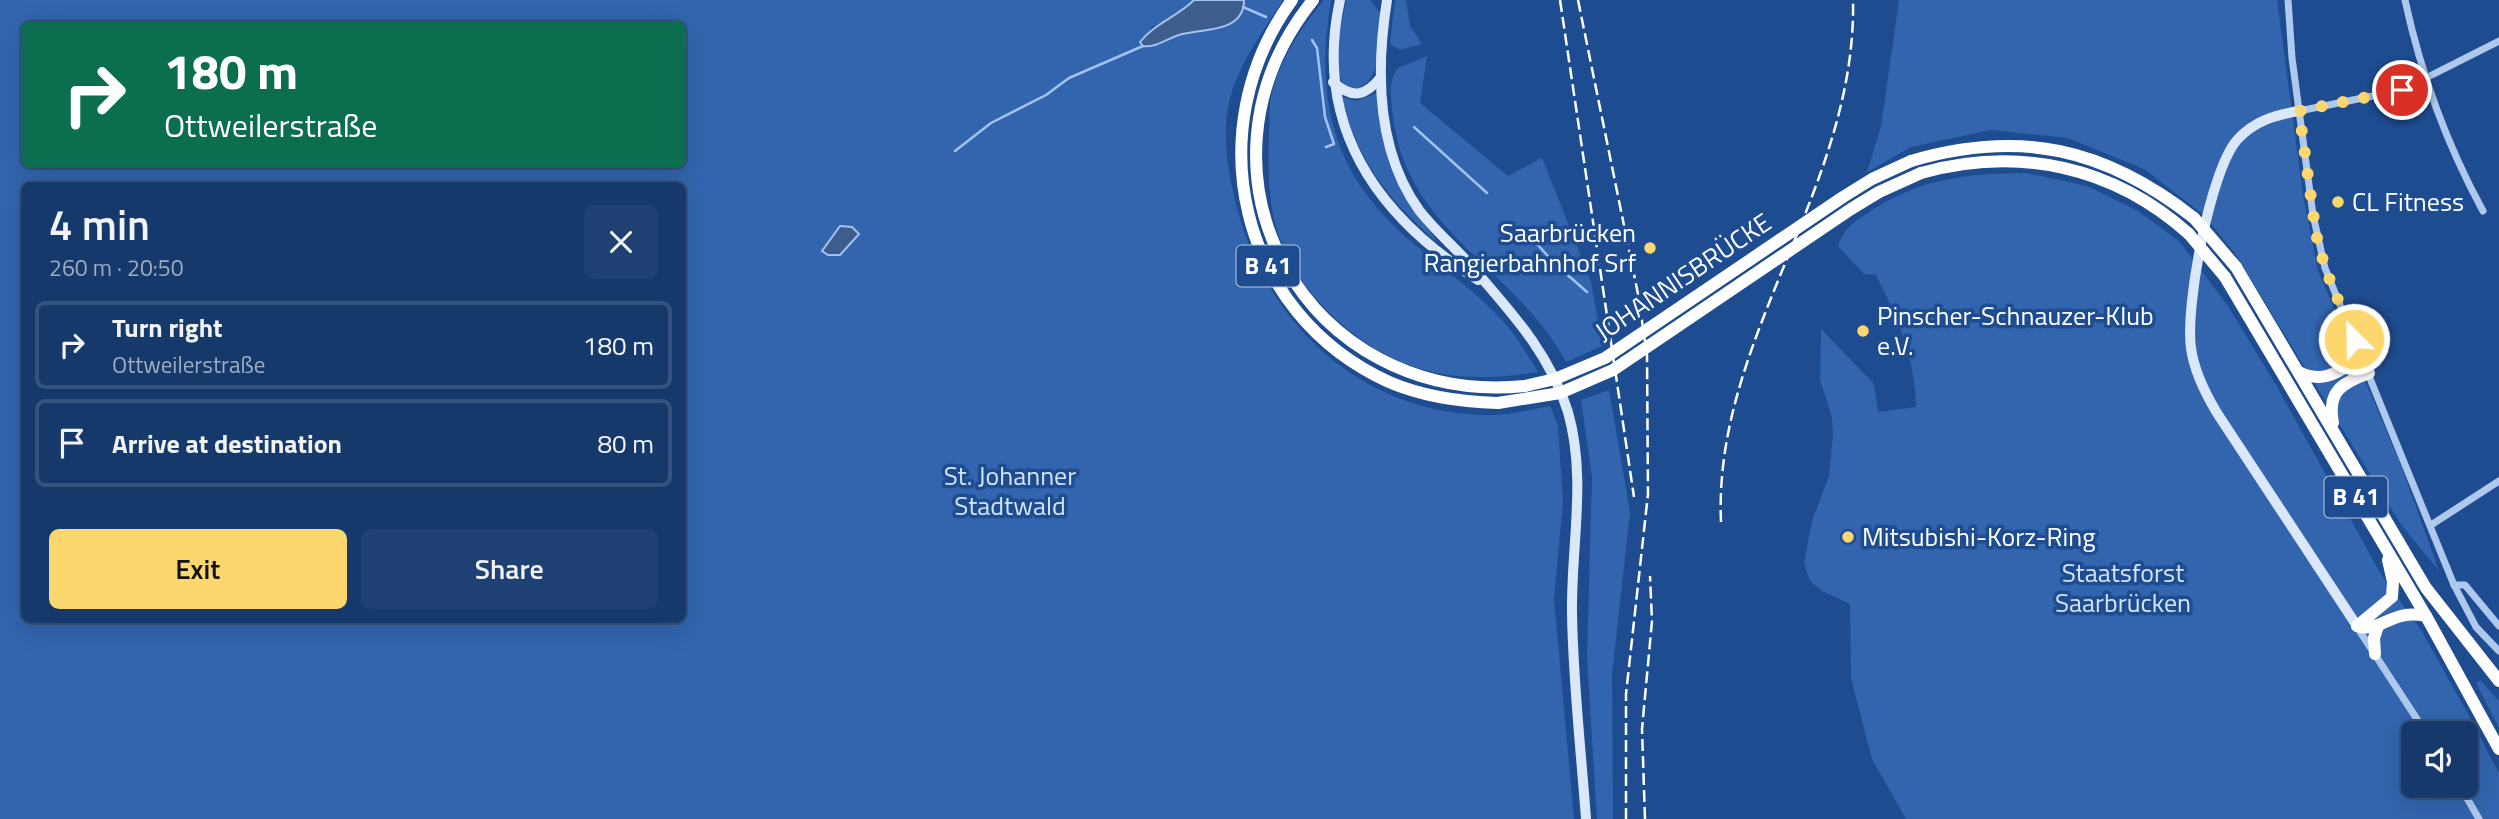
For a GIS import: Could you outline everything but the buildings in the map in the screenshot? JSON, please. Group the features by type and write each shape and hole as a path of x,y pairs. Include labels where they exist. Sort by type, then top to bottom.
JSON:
{"highway":[{"name":"JOHANNISBRÜCKE","path":"1292,0 1268,37 1251,77 1240,142 1247,209 1272,273 1314,330 1389,382 1441,398 1498,403 1560,393 1613,370 1851,209 1879,192 1921,173 1976,161 2003,160 2066,166 2133,192 2189,234 2225,277 2385,547"},
{"name":"JOHANNISBRÜCKE","path":"1313,0 1274,61 1256,126 1256,177 1266,225 1276,249 1310,300 1352,342 1371,355 1413,375 1466,387 1534,384 1579,370 1605,358 1872,179 1911,161 1972,146 2001,144 2048,149 2109,166 2142,182 2194,218 2236,267 2299,372"},
{"path":"2299,372 2310,377 2325,378 2362,357"},
{"name":"B 41","path":"2299,372 2441,610 2499,681"},
{"path":"2335,433 2331,412 2334,392 2347,381 2369,373"},
{"path":"2357,626 2392,597 2393,582 2385,547"},
{"name":"B 41","path":"2385,547 2426,615 2499,748"},
{"path":"2357,626 2366,629 2378,626 2398,615 2426,615"},
{"path":"2375,654 2374,638 2378,626"}],"main road":[{"path":"1340,0 1332,53 1333,82 1337,107 1352,149 1375,188 1429,242 1485,284"},
{"path":"1387,0 1381,77 1385,126 1401,178 1419,209 1525,326 1548,364 1573,434 1579,480 1572,621 1586,819"},
{"path":"1333,82 1356,96 1367,92 1381,77"},
{"path":"2299,111 2269,117 2257,123 2229,151 2218,179 2197,266 2190,312 2190,341 2200,380 2217,413 2357,626"}],"street":[{"path":"2288,0 2299,111 2320,251 2454,584 2476,627 2499,652"},
{"path":"2405,0 2426,78 2451,146 2483,211"},
{"path":"2299,111 2385,95 2498,43"},
{"path":"2431,525 2499,481"},
{"path":"2454,584 2465,585 2499,626"},
{"path":"2357,626 2418,721"},
{"path":"2467,798 2479,819"}],"green space":[{"name":"St. Johanner Stadtwald","path":"0,0 1194,0 1169,20 1151,27 1151,47 1182,34 1225,27 1242,13 1244,0 1283,0 1239,72 1230,98 1226,125 1228,167 1237,208 1252,251 1272,291 1298,326 1329,357 1364,382 1404,400 1447,411 1500,415 1550,406 1558,426 1563,502 1554,598 1574,819 0,819"},
{"path":"1324,0 1331,0 1325,57 1330,111 1347,162 1361,187 1407,238 1498,316 1515,335 1538,372 1469,377 1427,371 1400,362 1350,331 1327,311 1291,263 1279,237 1272,209 1268,159 1270,103 1283,61 1306,23"},
{"path":"1346,0 1370,0 1380,13 1375,68 1365,84 1355,89 1345,87 1338,67 1338,44"},
{"path":"1395,0 1406,0 1410,26 1422,44 1400,50 1390,44"},
{"path":"1899,0 2277,0 2303,195 2318,271 2401,465 2439,571 2400,523 2236,255 2204,215 2144,169 2068,138 1991,130 1911,147 1867,172 1881,126"},
{"path":"1427,56 1420,103 1508,176 1542,158 1591,281 1602,346 1566,362 1544,328 1518,298 1463,245 1438,217 1417,187 1401,151 1392,109 1391,88 1398,68"},
{"path":"1377,93 1389,164 1404,196 1439,244 1391,196 1356,141 1342,97 1356,101"},
{"name":"Staatsforst Saarbrücken","path":"2026,173 2087,186 2138,211 2179,241 2228,306 2276,385 2382,576 2421,630 2472,721 2401,721 2401,798 2478,798 2478,733 2499,773 2499,819 1906,819 1872,759 1851,678 1850,604 1822,591 1810,581 1804,563 1812,521 1829,476 1833,435 1832,417 1820,380 1821,329 1874,384 1878,412 1916,407 1909,355 1876,275 1864,274 1838,246 1848,228 1893,198 1929,184 1966,176"},
{"path":"1609,390 1630,512 1612,674 1613,819 1597,819 1587,657 1592,477 1581,400"},
{"path":"2480,680 2499,701 2499,728 2476,683"}],"shaded area":[{"path":"1194,0 1244,0 1237,19 1229,24 1179,35 1152,46 1143,46 1140,42 1146,35"},
{"path":"840,226 852,227 859,234 840,255 828,255 822,251"}],"waterway":[{"path":"1243,7 1266,17"},
{"path":"1312,40 1317,48 1325,117 1334,144 1326,147"},
{"path":"955,151 991,123 1046,95 1069,78 1143,46"},
{"path":"1414,127 1487,193"},
{"path":"1530,236 1554,263 1587,292"}],"railway":[{"path":"1560,0 1634,497"},
{"path":"1578,0 1638,294 1647,355 1648,494 1626,694 1626,819"},
{"path":"1721,522 1725,454 1739,389 1760,326 1811,199 1833,135 1848,69 1853,0"},
{"path":"1645,819 1642,729 1652,621 1650,576"}],"place":[{"name":"CL Fitness","path":"2338,202"},
{"name":"Saarbrücken Rangierbahnhof Srf","path":"1650,248"},
{"name":"Pinscher-Schnauzer-Klub e.V.","path":"1863,331"},
{"name":"Mitsubishi-Korz-Ring","path":"1848,537"}],"route":[{"path":"2354,339 2325,268 2316,234 2299,111 2402,90"}]}
